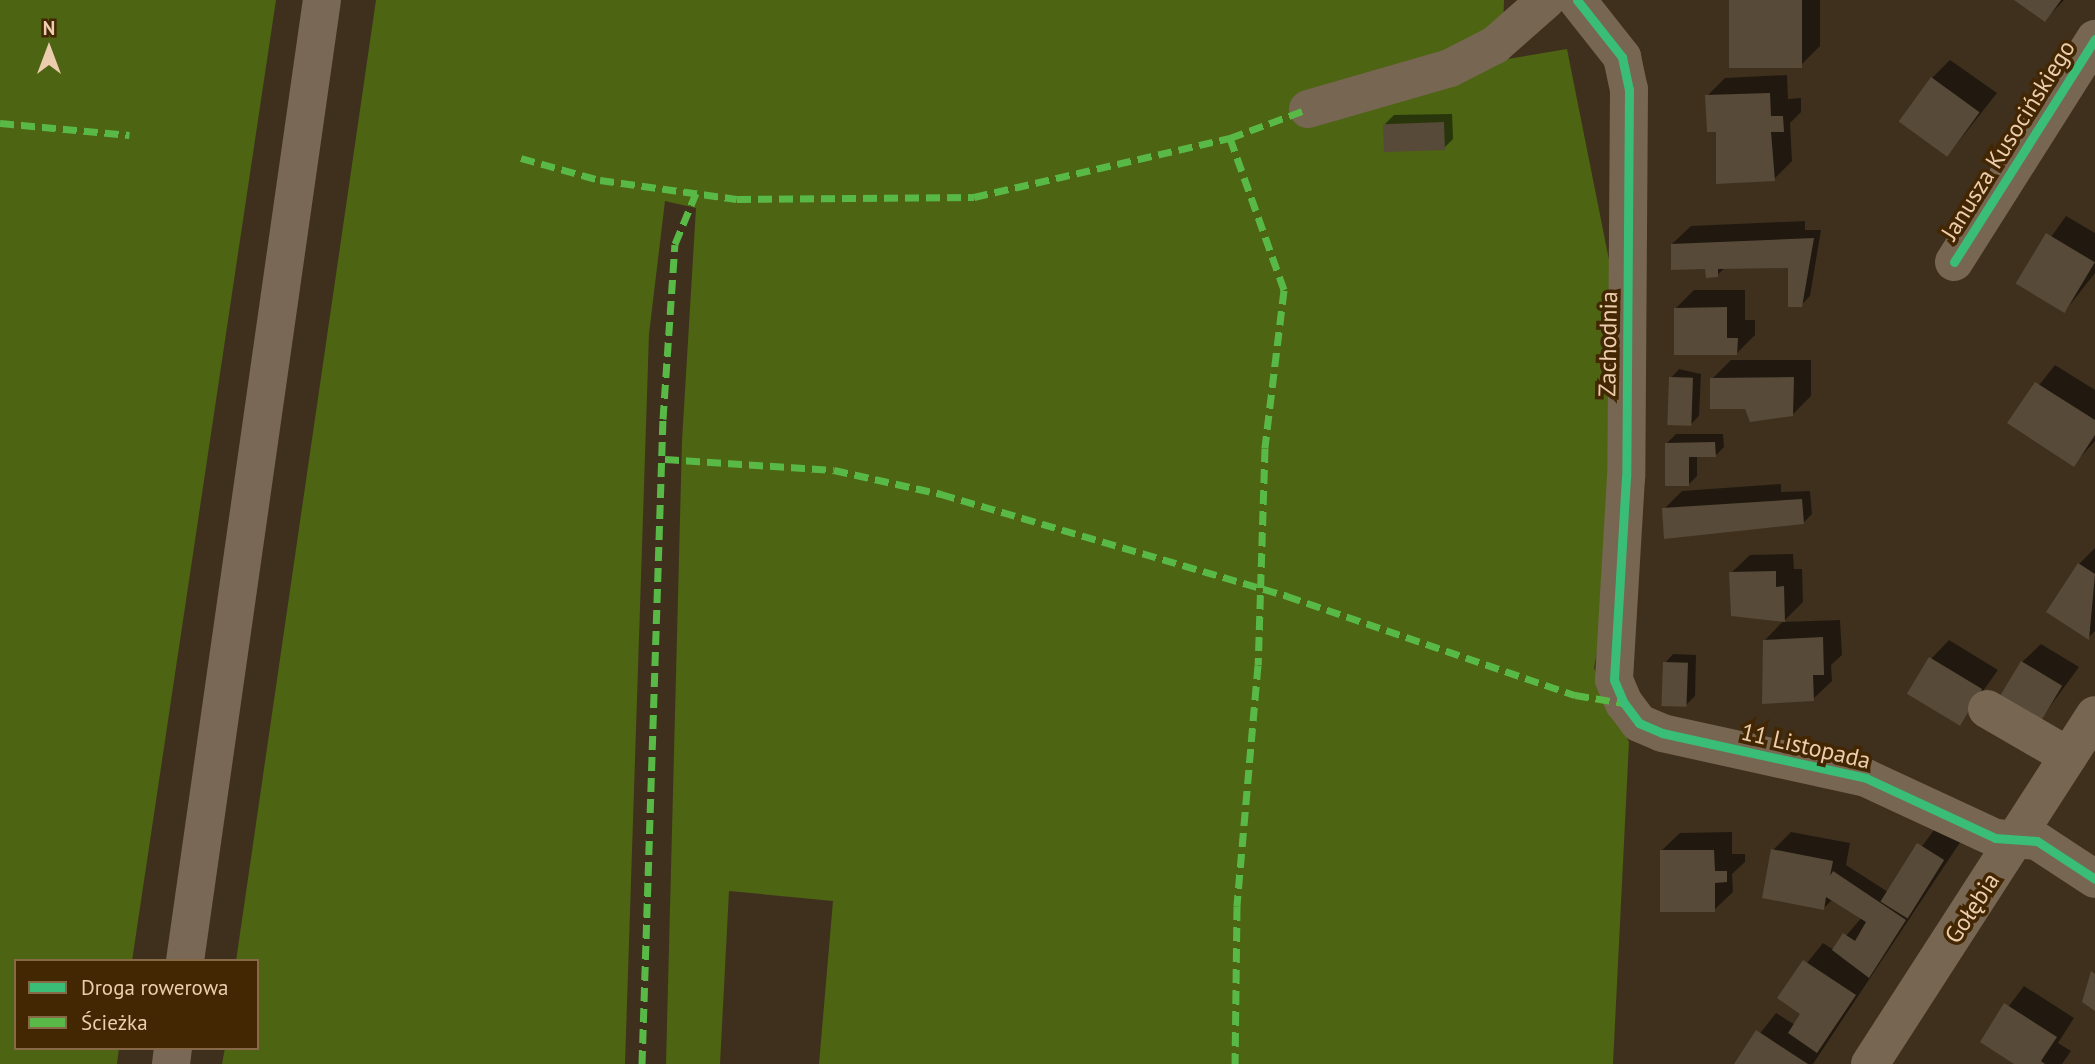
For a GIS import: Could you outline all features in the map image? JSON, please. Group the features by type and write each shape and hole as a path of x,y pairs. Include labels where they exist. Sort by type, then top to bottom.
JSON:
{"main road":[{"path":"185,959 322,0"}],"street":[{"path":"1308,109 1450,68 1495,45 1546,0"},
{"name":"Zachodnia","path":"1577,0 1622,57 1629,89 1626,477 1614,680 1624,703"},
{"name":"Janusza Kusocińskiego","path":"1954,262 2095,39"},
{"name":"11 Listopada","path":"1624,703 1639,723 1662,733 1866,778 1995,838 2037,841 2095,879"},
{"path":"1987,709 2068,756"},
{"name":"Gołębia","path":"1870,1064 2095,715"}],"green space":[{"path":"0,0 276,0 132,959 14,959 14,1050 119,1050 117,1064 0,1064"},
{"path":"376,0 1504,0 1502,60 1567,49 1615,290 1609,590 1594,668 1629,742 1613,1064 819,1064 833,901 729,891 720,1064 666,1064 682,441 696,208 665,201 649,334 625,1064 222,1064 225,1050 259,1050 259,959 236,959"}],"building":[{"path":"1729,0 1802,0 1802,68 1729,68"},
{"path":"2014,0 2061,0 2045,22"},
{"path":"1931,77 1980,112 1947,157 1899,121"},
{"path":"1770,93 1771,116 1783,116 1784,132 1771,132 1775,181 1716,184 1716,132 1707,132 1705,95"},
{"path":"1444,122 1445,150 1384,152 1383,124"},
{"path":"2046,233 2095,262 2064,313 2016,284"},
{"path":"1814,238 1802,307 1788,307 1788,268 1718,269 1718,277 1706,278 1705,269 1671,270 1671,244"},
{"path":"1727,307 1727,338 1738,338 1737,355 1674,355 1674,308"},
{"path":"1669,377 1693,378 1691,426 1667,425"},
{"path":"1794,377 1793,416 1750,422 1745,409 1710,409 1710,378"},
{"path":"2035,382 2095,420 2095,435 2074,467 2007,423"},
{"path":"1715,442 1716,457 1689,457 1689,486 1665,486 1665,443"},
{"path":"1802,499 1804,524 1664,539 1662,508"},
{"path":"2078,563 2095,574 2089,640 2046,612"},
{"path":"1776,571 1776,587 1784,586 1785,622 1731,616 1729,572"},
{"path":"1823,637 1824,675 1813,675 1814,701 1762,704 1763,640"},
{"path":"1929,657 1982,689 1960,726 1907,694"},
{"path":"2021,661 2062,686 2041,722 1999,697"},
{"path":"1663,662 1688,663 1686,707 1661,706"},
{"path":"1917,843 1944,860 1908,918 1880,902"},
{"path":"1771,849 1833,861 1830,876 1833,871 1906,920 1869,978 1832,950 1843,933 1855,941 1866,922 1826,897 1824,910 1762,898"},
{"path":"1660,850 1714,850 1715,871 1727,871 1727,882 1715,883 1715,912 1660,912"},
{"path":"1803,960 1856,995 1817,1053 1788,1033 1800,1014 1777,998"},
{"path":"2091,971 2095,974 2095,1011 2082,1002"},
{"path":"2004,1003 2057,1037 2041,1061 2045,1064 2014,1064 1980,1042"},
{"path":"1756,1030 1808,1064 1734,1064"}],"marked path":[{"path":"521,158 600,180 737,199 974,197 1230,138 1308,109"},
{"path":"0,123 129,135"},
{"path":"1230,138 1284,290 1265,448 1258,665 1237,906 1235,1064"},
{"path":"642,1064 663,419 675,244 696,193"},
{"path":"665,459 834,470 941,494 1287,596 1575,695 1624,703"}],"cycle path":[{"path":"1577,0 1622,57 1629,89 1626,477 1614,680 1624,703 1639,723 1662,733 1866,778 1995,838 2037,841 2095,879"},
{"path":"1954,262 2095,39"}]}
